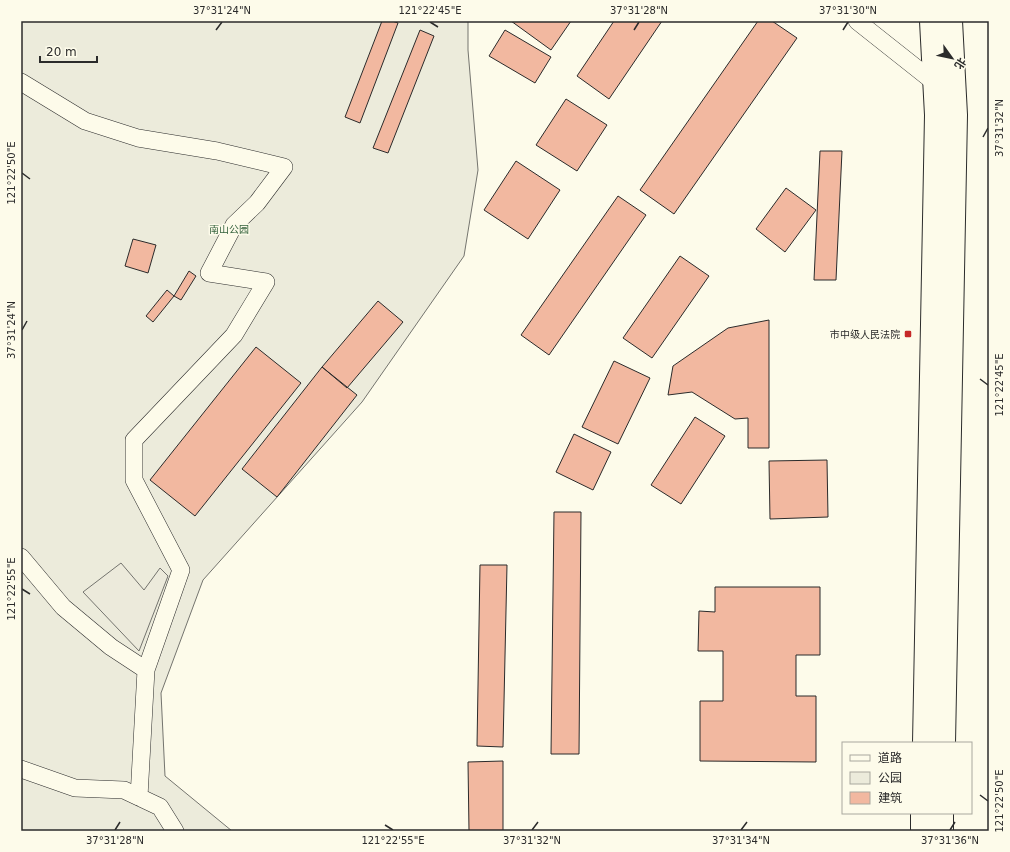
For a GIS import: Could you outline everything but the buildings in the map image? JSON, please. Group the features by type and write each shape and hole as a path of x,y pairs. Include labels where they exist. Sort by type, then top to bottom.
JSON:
{"main road":[{"path":"931,21 944,82 956,115 944,742"},
{"path":"924,742 936,115 944,82 951,21"},
{"path":"922,814 922,831"},
{"path":"942,814 942,831"}],"street":[{"path":"856,21 944,82"},
{"path":"21,82 85,121 138,138 217,151 284,167 257,203 234,225 209,273 266,282 234,335 134,440 134,480 181,570 146,670 139,797"},
{"path":"21,557 63,607 111,647 146,670"},
{"path":"21,769 75,788 124,790 160,807 175,831"}],"green space":[{"name":"南山公园","path":"21,21 468,21 468,50 478,170 464,256 362,402 203,580 161,693 165,776 232,831 21,831"}],"shaded area":[{"path":"121,563 144,590 160,568 168,576 139,651 83,592"}],"place":[{"name":"市中级人民法院","path":"908,334"}]}
